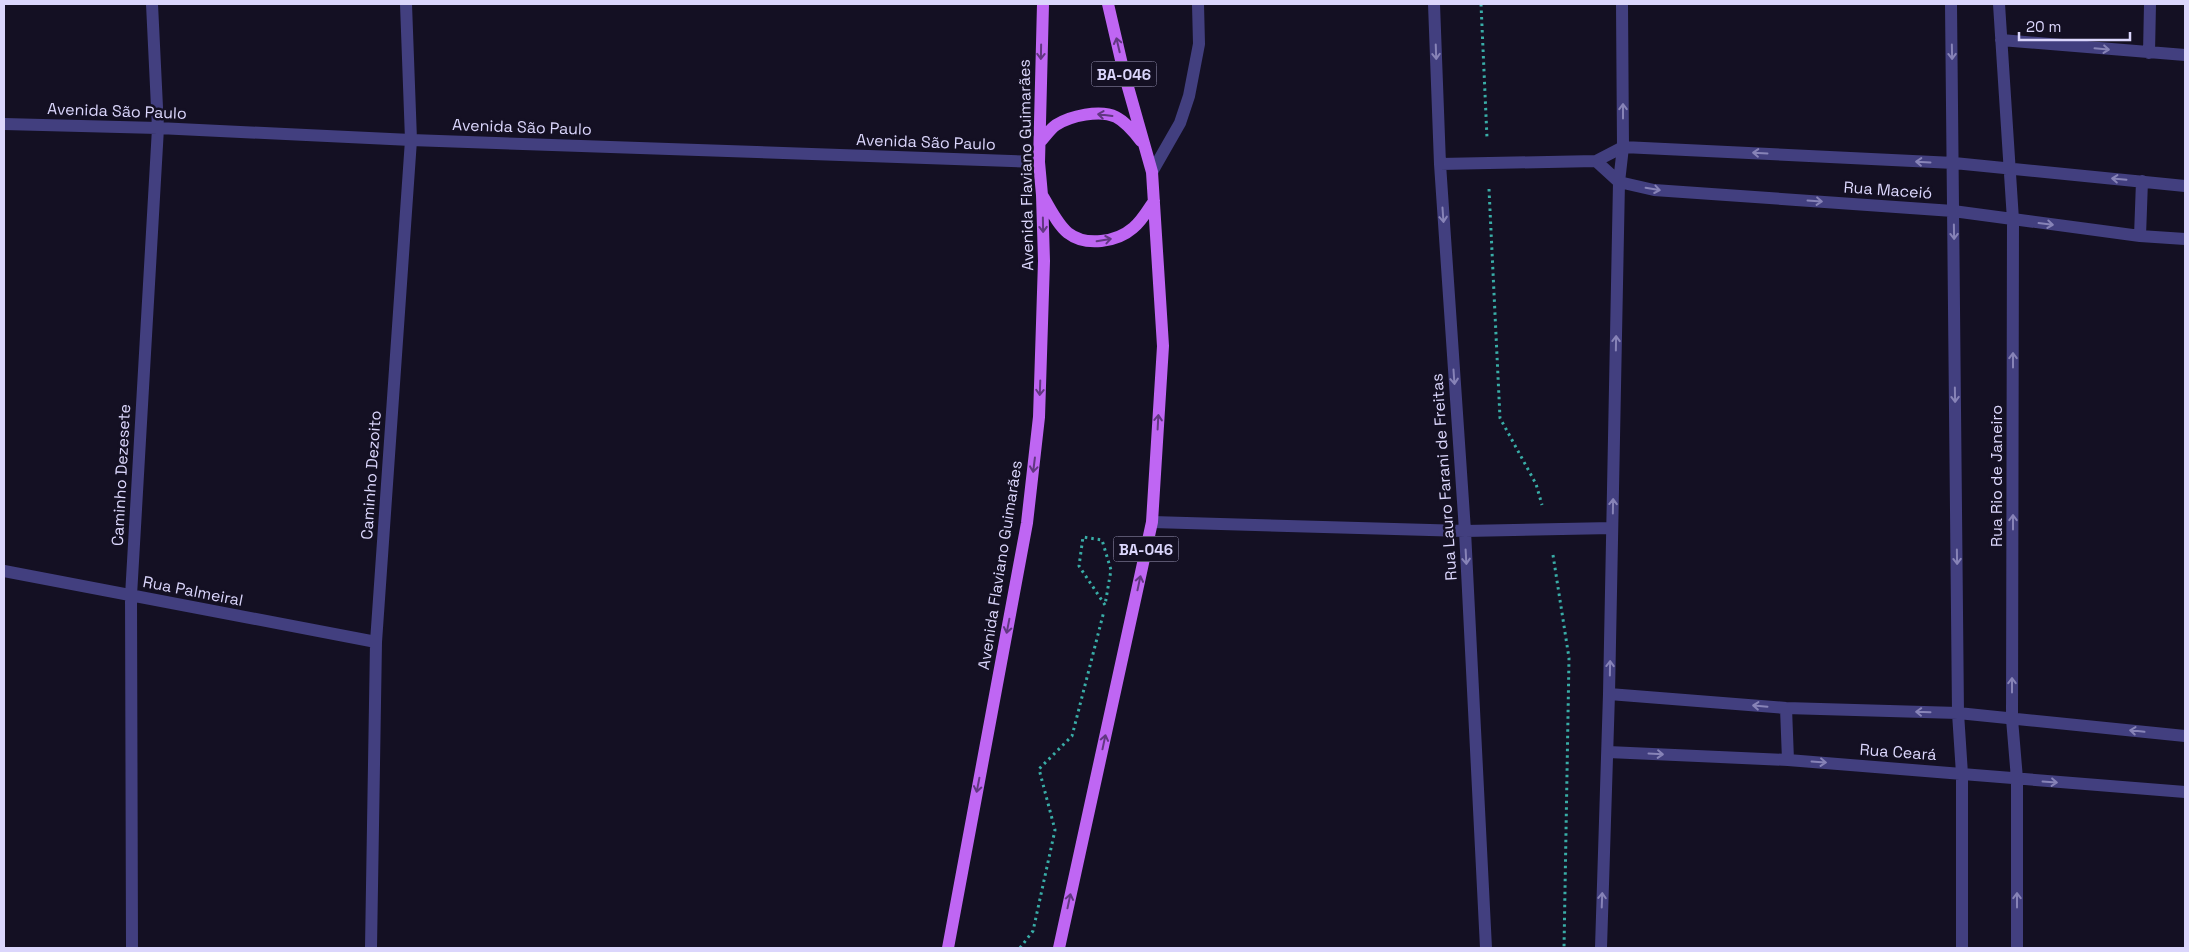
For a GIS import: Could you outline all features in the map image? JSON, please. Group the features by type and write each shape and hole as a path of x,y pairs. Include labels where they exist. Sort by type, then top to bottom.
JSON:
{"main road":[{"name":"Avenida Flaviano Guimarães","path":"948,948 1027,523 1039,417 1044,261 1042,196 1038,162 1043,4"},
{"name":"BA-046","path":"1059,948 1152,522 1163,346 1152,172 1108,4"},
{"path":"1040,142 1056,125 1084,115 1100,114 1115,116 1128,125 1143,143"},
{"path":"1042,196 1060,224 1069,234 1092,242 1120,237 1134,228 1154,201"}],"street":[{"name":"Caminho Dezesete","path":"132,948 130,596 158,128 152,4"},
{"name":"Caminho Dezoito","path":"371,948 376,642 411,140 406,4"},
{"path":"1152,172 1180,123 1189,96 1199,44 1198,4"},
{"name":"Rua Lauro Farani de Freitas","path":"1434,4 1440,164 1465,531 1486,948"},
{"path":"1601,948 1608,752 1620,182 1623,146 1622,4"},
{"path":"1951,4 1958,713 1962,774 1962,948"},
{"name":"Rua Rio de Janeiro","path":"1999,4 2008,169 2013,220 2012,719 2017,779 2017,948"},
{"path":"2149,53 2150,4"},
{"path":"2001,40 2185,55"},
{"name":"Avenida São Paulo","path":"4,124 158,128 411,140 1038,162"},
{"path":"1440,164 1596,161 1623,146"},
{"name":"Rua Maceió","path":"1623,146 1954,163 2185,186"},
{"name":"Rua Maceió","path":"1596,161 1620,182 1654,190 1953,210 2013,220 2140,236 2185,239"},
{"path":"2140,236 2142,181"},
{"path":"1152,522 1465,531 1612,528"},
{"name":"Rua Palmeiral","path":"4,571 376,642"},
{"path":"1609,694 1786,708 1958,713 2185,736"},
{"path":"1786,708 1788,760"},
{"name":"Rua Ceará","path":"1608,752 1788,760 2185,792"}],"path":[{"path":"1481,4 1500,418 1536,484 1548,529 1560,592 1569,658 1564,948"},
{"path":"1020,948 1033,930 1055,830 1039,769 1072,736 1105,605 1110,570 1102,540 1083,536 1079,566 1105,605"}]}
